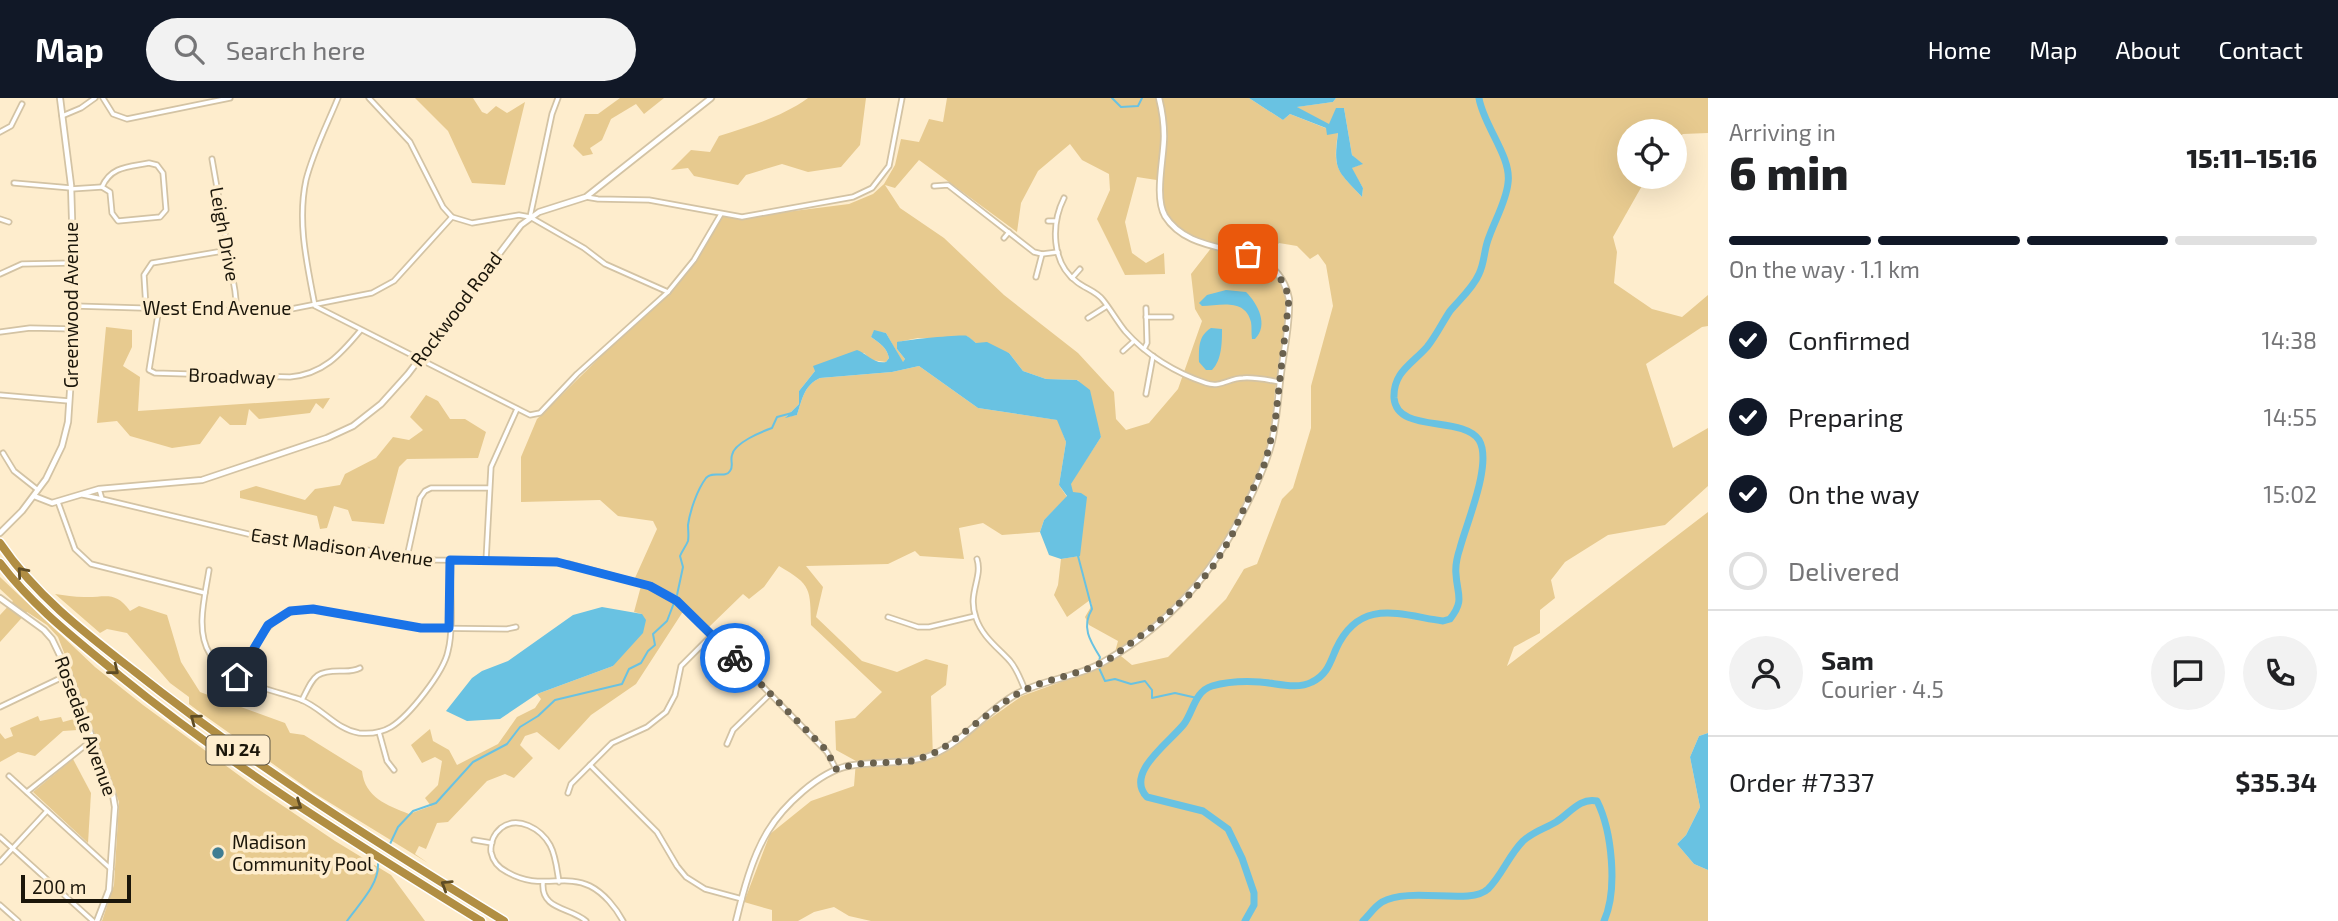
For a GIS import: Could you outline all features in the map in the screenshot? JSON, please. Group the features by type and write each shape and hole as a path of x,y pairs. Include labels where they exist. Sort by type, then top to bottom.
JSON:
{"highway":[{"name":"NJ 24","path":"0,543 55,606 182,709 299,793 504,921"},
{"name":"NJ 24","path":"0,563 32,600 61,627 175,719 310,814 481,921"}],"street":[{"name":"Greenwood Avenue","path":"0,533 34,496 51,470 62,446 71,401 75,306 71,188 60,98"},
{"path":"62,116 95,98"},
{"path":"103,98 113,114 127,119 230,98"},
{"path":"338,98 313,158 304,194 303,238 315,306 530,415 539,414 569,382 668,292 694,260 722,214"},
{"path":"369,98 410,142 443,207 452,217 472,223 519,215 530,217 606,264 668,292"},
{"path":"530,217 552,114 558,98"},
{"path":"586,197 711,98"},
{"name":"Rockwood Road","path":"58,502 101,489 202,480 337,434 353,426 373,411 418,360 510,237 539,212 586,197 649,200 722,214 751,216 853,197 872,188 886,173 892,157 902,98"},
{"path":"737,921 760,848 770,828 810,785 836,769 856,764 903,762 930,756 1025,690 1103,663 1166,617 1191,593 1214,565 1238,524 1265,463 1275,423 1289,310 1286,290 1276,272 1265,262 1248,254 1197,241 1182,233 1166,216 1160,199 1164,135 1159,98"},
{"path":"0,132 11,126 23,104"},
{"name":"Leigh Drive","path":"212,159 237,310"},
{"path":"14,183 71,188 102,187 110,192 112,213 118,221 160,216 166,210 163,173 154,164 114,170 102,187"},
{"path":"934,186 948,185 1034,251 1042,254 1058,252"},
{"path":"1064,198 1055,221 1058,252 1063,266 1072,278 1095,292 1134,341 1153,356 1182,372 1214,384 1243,377 1280,382"},
{"path":"971,211 975,206"},
{"name":"West End Avenue","path":"75,306 276,312 372,293 394,281 452,217"},
{"path":"0,219 9,222"},
{"path":"1048,221 1055,221"},
{"path":"1004,238 1009,232"},
{"path":"146,308 144,275 149,265 229,250"},
{"path":"1036,277 1042,254"},
{"path":"0,274 22,264 73,263"},
{"path":"1072,278 1080,269"},
{"path":"1088,318 1107,306"},
{"path":"1144,349 1147,343 1146,308"},
{"name":"Broadway","path":"159,309 149,370 155,373 290,377 306,375 334,361 361,330"},
{"path":"1146,317 1171,317"},
{"path":"0,332 30,327 75,329"},
{"path":"1123,351 1134,341"},
{"path":"1146,394 1153,356"},
{"path":"0,395 71,401"},
{"path":"486,561 492,461 517,409"},
{"path":"3,453 14,471 38,490"},
{"path":"407,557 425,491 434,488 489,488"},
{"path":"101,489 102,499"},
{"path":"101,489 107,500"},
{"name":"East Madison Avenue","path":"81,494 281,542 339,546 407,557 564,562 650,586 672,596 712,635 827,751 836,769"},
{"path":"34,496 48,502 58,502 75,549 91,564 206,593"},
{"path":"977,559 978,569 972,596 975,616 988,639 1015,668 1025,690"},
{"path":"209,570 202,630 208,651 221,667 237,677 302,700 348,730 360,733 379,732 397,723 437,676 448,653 450,560"},
{"name":"Rosedale Avenue","path":"0,598 48,634 69,674 114,800 109,890 95,921"},
{"path":"237,677 268,625 290,611 313,609 411,626 516,627"},
{"path":"888,617 929,628 975,616"},
{"path":"568,793 571,784 617,740 648,727 666,712 675,695 681,666 712,635"},
{"path":"302,700 312,680 319,673 360,668"},
{"path":"0,707 69,674"},
{"path":"727,744 733,730 770,694"},
{"path":"379,732 387,761 394,770"},
{"path":"27,792 92,740"},
{"path":"590,765 657,832 686,877 705,889 742,899"},
{"path":"9,776 111,869"},
{"path":"0,862 47,811"},
{"path":"559,882 550,845 541,834 528,825 517,822 504,826 496,833 492,843 492,857 499,867 522,879 543,883 577,882 591,887 615,909 623,921"},
{"path":"0,837 95,921"},
{"path":"474,840 492,843"},
{"path":"543,883 543,894 547,901 577,914 586,921"},
{"path":"0,905 18,921"}],"shaded area":[{"path":"415,98 473,98 482,112 487,114 496,106 507,113 525,102 505,185 472,183 448,131"},
{"path":"620,98 664,98 644,114 636,104 611,119 602,140 590,148 593,154 583,156 573,146 585,114 598,114"},
{"path":"808,98 866,98 860,145 841,167 808,172 782,164 746,175 738,185 694,176 688,168 671,170 691,150 710,152 719,136 777,116"},
{"path":"947,98 1249,98 1283,120 1290,114 1338,133 1336,155 1339,169 1362,197 1363,188 1351,168 1362,164 1352,155 1344,108 1329,125 1296,107 1333,102 1336,98 1708,98 1708,133 1687,134 1687,119 1617,119 1617,189 1640,189 1613,237 1617,252 1614,283 1652,309 1682,317 1708,295 1708,326 1702,327 1646,364 1673,448 1708,428 1708,486 1665,525 1608,535 1565,562 1551,580 1555,598 1540,610 1540,633 1514,647 1507,666 1708,512 1708,733 1699,736 1690,757 1700,807 1686,835 1677,844 1694,864 1708,870 1708,921 871,921 849,916 834,907 814,912 798,921 772,921 772,910 744,902 770,834 811,801 854,786 856,761 836,750 835,721 855,718 882,692 811,625 807,589 798,578 779,566 764,587 749,599 743,594 709,627 690,612 682,613 636,684 591,715 559,750 537,732 525,736 520,745 533,758 514,778 505,774 487,781 448,822 437,823 426,849 419,846 415,854 428,863 314,793 201,713 189,704 189,697 170,683 127,633 107,629 100,633 55,594 109,597 125,604 130,611 139,606 167,615 181,662 200,692 285,723 290,733 304,735 362,771 372,794 385,804 409,814 431,806 425,798 438,785 442,761 435,757 422,763 411,745 430,729 433,741 449,750 457,765 498,744 517,717 535,708 541,699 537,694 613,666 642,614 634,612 641,586 635,578 657,529 653,521 618,516 600,500 521,502 521,457 537,419 679,280 721,214 754,216 849,204 873,194 884,184 895,165 901,139 919,142 929,119 943,122","holes":["1070,144 1082,160 1109,174 1110,190 1097,219 1125,275 1165,274 1164,253 1146,263 1132,253 1125,222 1137,177 1163,181 1162,204 1168,220 1181,232 1212,247 1191,274 1195,309 1202,321 1178,389 1149,423 1126,430 1116,419 1114,392 1078,353 1004,295 944,238 900,208 885,185 895,188 919,160 1017,232 1021,203 1038,171","1279,243 1297,246 1310,259 1318,254 1326,265 1333,306 1311,386 1311,428 1293,488 1282,499 1257,564 1244,569 1226,599 1168,657 1132,665 1116,652 1158,620 1192,587 1226,540 1262,464 1272,429 1275,390 1289,307 1284,283 1263,261","874,331 886,333 903,363 905,359 897,349 898,342 918,338 967,336 976,343 1009,353 1023,371 1046,379 1078,380 1101,437 1070,484 1079,556 1061,559 1054,595 1067,617 1090,600 1092,605 1085,617 1089,625 1118,641 1115,652 1102,667 1022,696 933,759 931,696 946,685 948,665 926,659 897,672 862,661 816,617 823,587 806,566 888,564 915,551 920,556 964,559 959,528 983,523 1002,535 1040,532 1044,520 1067,497 1059,485 1066,442 1058,420 978,408 919,366 892,372 820,378 807,389 797,415 786,417 799,404 799,391 815,368 841,357 864,353 871,360 886,362 889,358 887,351 871,337"]},
{"path":"106,327 132,330 132,347 123,366 140,377 138,411 330,398 323,409 316,403 310,413 259,419 249,409 246,425 230,425 220,416 200,444 172,448 130,436 117,421 97,423"},
{"path":"426,395 438,401 450,419 465,419 486,432 478,458 407,459 399,467 384,524 352,521 348,510 334,506 327,528 320,529 317,516 240,498 240,491 256,486 305,500 315,489 340,485 345,474 376,458 393,437 409,440 423,430 410,417"},
{"path":"0,577 95,667 143,705 255,787 391,875 425,921 102,921 114,885 119,802 93,729 63,731 35,756 18,752 0,762 0,733 5,739 13,736 10,728 38,716 40,721 61,717 63,722 88,715 58,637 47,625 27,612 0,642 0,615 13,601 0,589"},
{"path":"73,759 91,793 88,843 33,792"}],"water":[{"path":"1249,98 1336,98 1333,102 1297,107 1329,124 1336,108 1344,108 1352,155 1363,164 1352,168 1363,188 1362,197 1339,169 1336,155 1338,133 1327,135 1326,128 1290,114 1283,120"},
{"path":"1226,290 1246,292 1254,302 1261,321 1255,339 1252,339 1248,314 1243,309 1230,305 1202,306 1199,303 1207,295"},
{"path":"1211,328 1222,329 1220,356 1212,370 1206,370 1199,362 1199,347 1201,339"},
{"path":"874,330 886,333 903,362 905,359 897,349 897,342 967,336 976,343 987,342 1009,353 1023,371 1046,379 1077,380 1090,390 1101,437 1071,484 1073,492 1087,497 1080,556 1061,559 1049,555 1040,532 1044,520 1067,496 1059,485 1066,442 1057,420 978,408 919,366 892,372 820,378 807,389 797,415 785,418 799,404 799,391 815,371 813,366 857,350 874,360 886,362 889,358 887,351 871,337"},
{"path":"602,607 642,614 646,620 643,633 613,666 537,694 500,719 467,721 446,711 472,678 482,671 508,661 573,615"},
{"path":"1708,733 1708,870 1694,864 1677,844 1686,835 1700,807 1690,757 1699,736"}],"waterway":[{"path":"1112,98 1121,107 1138,106 1142,98"},
{"path":"1245,921 1254,905 1254,893 1228,829 1203,811 1147,797 1141,788 1141,778 1152,758 1184,724 1198,697 1206,689 1242,682 1293,686 1306,684 1325,672 1346,633 1357,622 1382,613 1443,621 1450,619 1457,607 1459,597 1456,561 1481,478 1483,463 1479,440 1471,432 1459,428 1418,421 1406,416 1398,409 1394,398 1397,381 1404,369 1427,347 1450,311 1476,279 1505,198 1508,183 1506,163 1479,98"},
{"path":"390,844 398,827 413,811 436,803 473,762 507,744 520,727 538,716 555,700 622,684 629,669 641,663 655,645 653,634 667,621 677,595 683,567 680,556 688,541 690,513 706,478 728,473 732,467 732,455 738,446 772,428 777,417 792,413"},
{"path":"1078,556 1092,609 1087,622 1088,634 1100,657 1099,662"},
{"path":"1099,668 1105,681 1115,679 1131,684 1145,681 1152,690 1152,698 1175,693 1197,698"},
{"path":"1363,921 1379,904 1394,898 1479,894 1493,883 1523,841 1580,804 1591,800 1597,801 1602,813 1611,861 1611,893 1604,921"},
{"path":"347,921 372,887 378,864"}],"way so far":[{"path":"735,658 827,751 836,769 856,764 918,760 930,756 959,738 1013,696 1035,685 1103,663 1154,626 1191,593 1214,565 1256,485 1271,444 1289,299 1276,272 1261,259 1248,254"}],"place":[{"name":"Madison Community Pool","path":"218,853"}],"route":[{"path":"237,677 268,625 290,611 313,609 421,628 449,628 450,560 557,562 650,586 672,596 735,658"}]}
